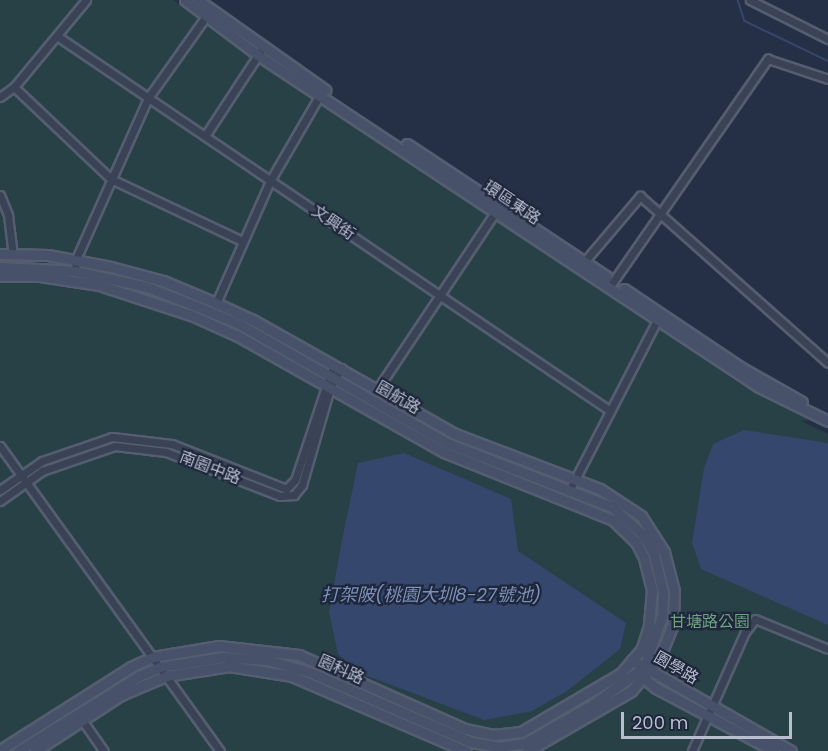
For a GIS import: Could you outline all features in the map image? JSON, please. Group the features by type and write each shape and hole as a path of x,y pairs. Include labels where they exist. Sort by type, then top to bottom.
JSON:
{"street":[{"path":"0,97 14,87 86,0"},
{"name":"環區東路","path":"185,0 264,46 321,91"},
{"name":"環區東路","path":"198,0 208,12 258,55 321,91 499,208 759,387 828,421"},
{"path":"750,0 828,39"},
{"path":"75,271 76,259 148,98 208,12"},
{"name":"文興街","path":"57,36 609,410"},
{"path":"205,136 264,46"},
{"path":"611,284 768,59 828,78"},
{"path":"14,87 111,178 242,241"},
{"path":"216,303 270,180 321,91"},
{"path":"0,195 8,215 14,254"},
{"path":"584,262 637,197 660,214 828,363"},
{"path":"378,388 499,208"},
{"name":"環區東路","path":"499,208 584,262 611,284"},
{"path":"0,254 76,259 163,281 216,303 338,366 455,434 572,484 659,316"},
{"name":"園航路","path":"0,267 75,271 147,287 196,306 239,324 330,381 447,443 572,484 612,507 628,519 654,554 662,583 663,616 644,672"},
{"path":"0,276 80,282 162,304 238,336 330,381 444,452 613,520 645,558 652,590 649,626 632,660 620,674 536,727 506,736 465,729 299,655 219,646 153,657 101,684 0,750"},
{"name":"環區東路","path":"659,316 759,378 828,415"},
{"name":"南園中路","path":"0,490 42,460 78,446 112,437 172,444 286,489 295,480 330,381 338,366"},
{"name":"南園中路","path":"0,501 42,471 93,451 138,447 191,460 280,496 294,495 302,485 330,381"},
{"path":"0,446 220,751"},
{"path":"692,751 745,632 755,619 828,649"},
{"name":"園科路","path":"18,751 121,686 163,671 224,657 277,662 309,672 471,742 500,747 539,737 644,672"},
{"name":"園學路","path":"632,660 644,672 707,716 774,751"},
{"path":"35,751 121,695 163,671 207,666 272,670 466,751"},
{"path":"527,751 571,729 644,672"},
{"name":"園學路","path":"644,672 712,705 791,751"},
{"path":"82,720 104,751"}],"green space":[{"name":"甘塘路公園","path":"0,0 173,0 740,384 814,420 801,421 828,434 828,751 0,751"}],"water":[{"path":"744,430 828,443 828,625 701,569 692,543 704,468 713,444"},
{"name":"打架陂(桃園大圳8-27號池)","path":"404,453 511,499 518,551 626,623 620,649 567,691 532,711 484,720 360,673 338,654 329,612 358,463"}],"waterway":[{"path":"738,0 745,21 828,61"}]}
